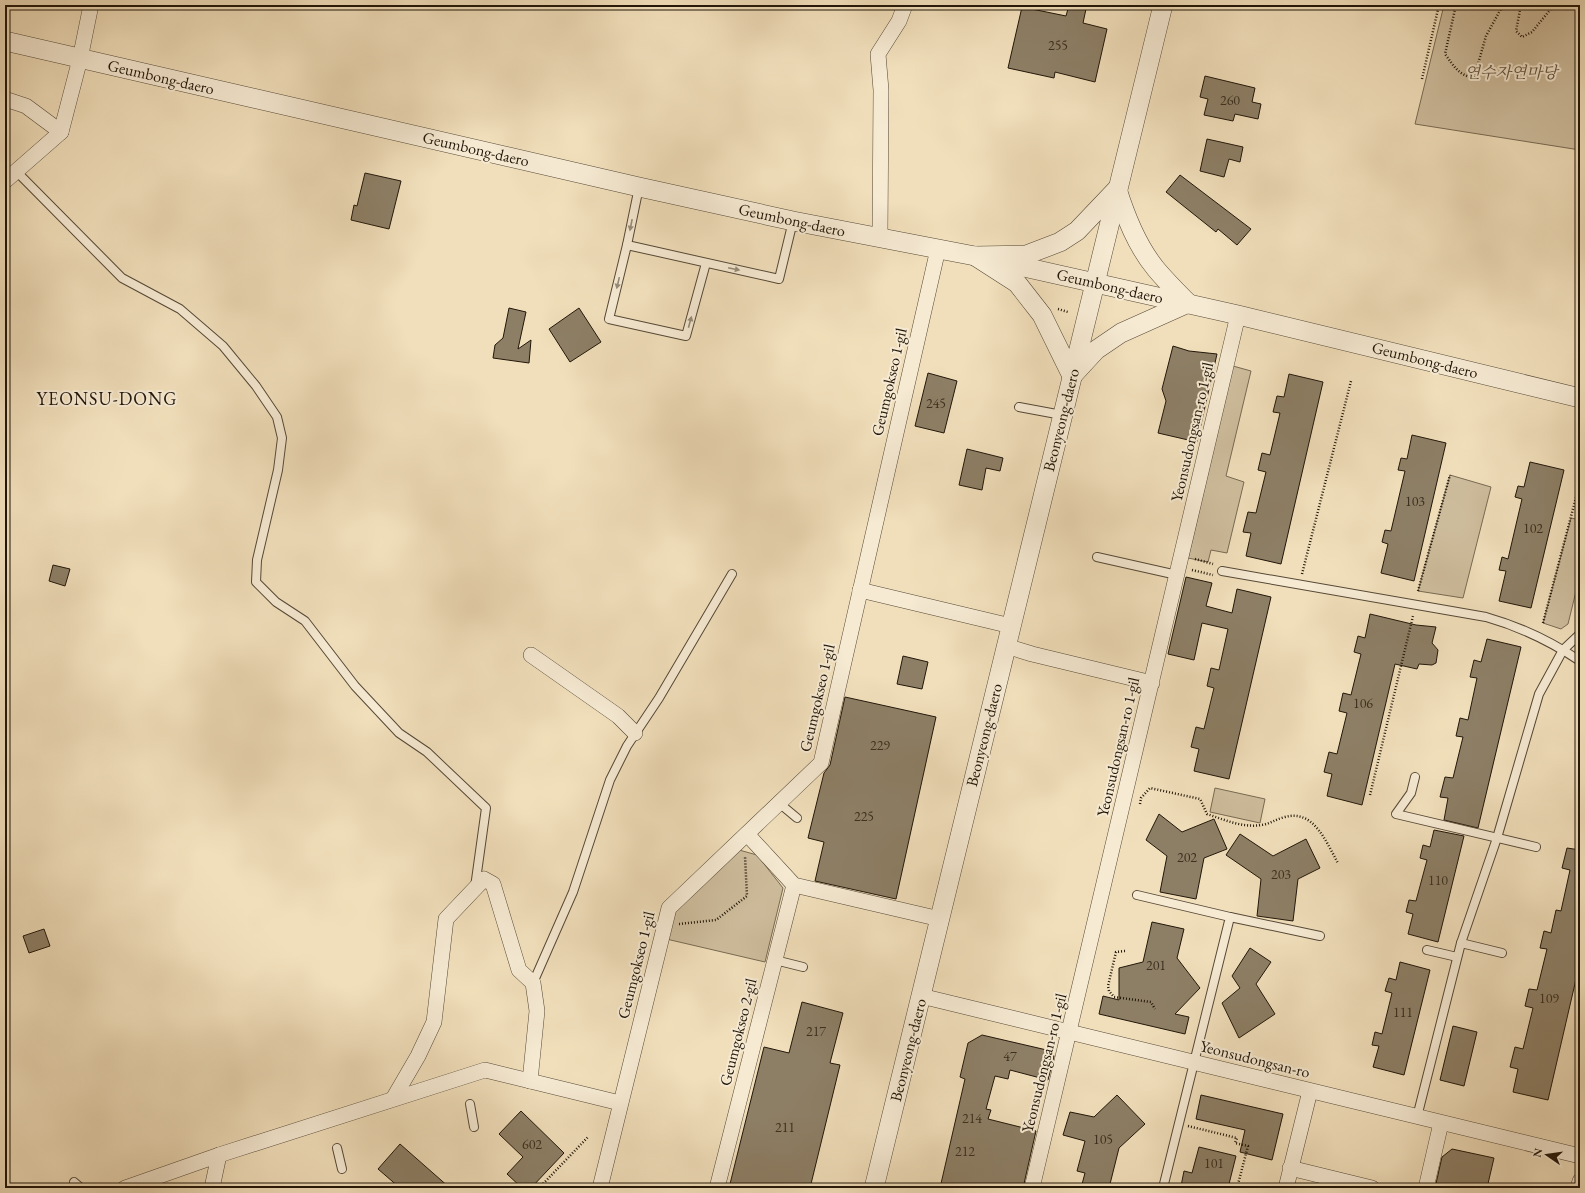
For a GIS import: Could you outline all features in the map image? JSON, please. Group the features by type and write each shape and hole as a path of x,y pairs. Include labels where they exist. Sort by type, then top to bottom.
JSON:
{"street":[{"path":"5,181 61,132 80,59 91,5"},
{"path":"880,237 881,90 878,54 899,21 905,5"},
{"name":"Beonyeong-daero","path":"874,1188 1094,282 1163,5"},
{"name":"Geumbong-daero","path":"5,41 639,187 793,221 975,256 1238,314 1580,398"},
{"path":"5,99 26,106 61,132"},
{"path":"1117,189 1125,216 1142,250 1156,269 1188,304 1121,333 1096,350 1072,376 1042,315 1017,283 975,256 1026,255 1060,242 1077,231 1117,189"},
{"name":"Geumgokseo 1-gil","path":"600,1188 669,908 821,763 938,249"},
{"name":"Yeonsudongsan-ro 1-gil","path":"1032,1188 1152,683 1181,572 1238,314"},
{"path":"860,590 1011,626"},
{"path":"1006,646 1032,654 1152,683"},
{"path":"531,655 618,716 635,734"},
{"path":"747,834 794,885 940,919"},
{"path":"394,1100 418,1056 434,1022 446,919 484,879 494,884 519,970 533,983 537,1011 530,1081"},
{"name":"Geumgokseo 2-gil","path":"717,1188 794,885"},
{"name":"Yeonsudongsan-ro","path":"921,996 1580,1156"},
{"path":"125,1188 219,1155 485,1070 620,1103"},
{"path":"1286,1188 1310,1091"},
{"path":"1426,1188 1440,1123"},
{"path":"212,1188 219,1155"},
{"path":"1290,1168 1372,1188"},
{"path":"1578,1188 1580,1181"}],"lane":[{"path":"16,171 122,278 180,309 223,346 256,386 277,417 282,438 278,470 257,560 256,582 276,602 306,621 355,686 399,733 427,752 486,808 474,888"},
{"path":"639,187 609,319 686,336 706,263"},
{"path":"627,245 779,279 793,221"},
{"path":"1018,407 1062,415"},
{"path":"1096,557 1181,572"},
{"path":"1222,571 1486,617 1516,625 1563,650 1580,661"},
{"path":"533,983 573,892 610,780 627,746 659,698 732,574"},
{"path":"1417,1117 1461,943 1497,838 1539,694 1563,650 1580,634"},
{"path":"1415,777 1411,793 1396,814 1536,847"},
{"path":"779,803 797,818"},
{"path":"1137,895 1320,936"},
{"path":"1163,1188 1230,917"},
{"path":"1461,943 1502,953"},
{"path":"1427,950 1457,957"},
{"path":"775,960 803,967"},
{"path":"470,1104 474,1127"},
{"path":"337,1148 342,1169"},
{"path":"74,1182 81,1188"}],"path":[{"path":"1422,79 1439,5"},
{"path":"1456,5 1445,54 1464,76 1474,78 1486,36 1503,5"},
{"path":"1521,5 1516,31 1522,37 1532,32 1554,5"},
{"path":"1302,574 1351,381"},
{"path":"1418,591 1450,475"},
{"path":"1543,623 1579,486"},
{"path":"1188,558 1216,564"},
{"path":"1181,572 1214,575"},
{"path":"1370,795 1413,616"},
{"path":"1141,798 1150,788 1200,799 1207,814 1233,823 1253,826 1268,824 1284,817 1294,816 1305,818 1316,826 1338,862"},
{"path":"664,926 716,920 747,896 744,851"},
{"path":"1125,951 1116,952 1108,986 1109,991 1114,997 1151,1002 1155,1009"},
{"path":"1188,1126 1237,1138 1235,1143 1248,1146 1237,1188"},
{"path":"539,1188 588,1137"}],"green space":[{"name":"연수자연마당","path":"1444,5 1580,5 1580,150 1415,124"},
{"path":"1233,366 1251,371 1226,476 1244,482 1227,553 1211,550 1208,562 1188,558"},
{"path":"1450,475 1491,487 1463,598 1418,591"},
{"path":"1571,518 1580,520 1580,575 1568,624 1561,629 1543,623"},
{"path":"1215,788 1265,799 1260,823 1210,812"},
{"path":"732,848 757,855 783,888 765,962 662,938 669,908"}],"building":[{"path":"1069,5 1086,9 1083,23 1107,29 1095,82 1055,72 1054,78 1008,68 1022,7 1066,16"},
{"path":"1205,76 1255,88 1252,102 1261,104 1258,119 1235,114 1233,121 1204,115 1208,99 1200,97"},
{"path":"1207,139 1243,147 1240,162 1229,159 1224,177 1200,171"},
{"path":"365,173 401,181 389,229 351,220 354,205 357,206"},
{"path":"1180,175 1251,229 1237,245 1218,229 1216,232 1166,192"},
{"path":"509,308 526,312 518,349 531,340 529,363 493,358 495,345 503,338"},
{"path":"579,308 601,342 570,362 549,329"},
{"path":"1173,346 1189,351 1217,354 1197,442 1158,433 1166,401 1162,389"},
{"path":"928,373 957,381 944,433 915,426"},
{"path":"1289,374 1323,382 1281,564 1246,556 1251,533 1243,532 1248,512 1256,513 1266,472 1258,470 1262,453 1270,455 1280,413 1273,412 1277,396 1284,397"},
{"path":"1412,435 1446,443 1414,581 1381,573 1388,544 1382,542 1385,530 1391,531 1405,471 1398,470 1401,458 1407,459"},
{"path":"967,449 1003,458 1000,471 986,468 982,490 959,485"},
{"path":"1530,462 1564,470 1531,608 1499,601 1506,571 1499,570 1502,557 1508,559 1522,499 1515,497 1518,486 1524,487"},
{"path":"53,565 70,569 65,586 49,581"},
{"path":"1186,577 1212,583 1206,606 1232,613 1237,589 1271,597 1229,779 1194,771 1199,749 1191,747 1196,727 1204,729 1214,688 1207,686 1211,668 1219,670 1228,629 1202,623 1194,660 1168,654"},
{"path":"1370,614 1416,625 1436,627 1432,643 1438,650 1436,663 1432,665 1419,664 1417,669 1395,664 1362,805 1327,796 1332,774 1324,772 1329,752 1337,754 1347,713 1339,711 1343,693 1351,695 1361,654 1354,652 1358,636 1365,638"},
{"path":"1487,639 1521,647 1478,828 1444,820 1448,798 1440,797 1445,777 1453,778 1463,737 1456,736 1460,718 1468,720 1477,678 1470,677 1474,660 1481,662"},
{"path":"903,656 928,662 922,689 897,684"},
{"path":"845,697 936,717 896,899 815,881 824,842 808,838 824,773 830,765"},
{"path":"1159,814 1182,832 1214,819 1227,849 1204,858 1196,899 1160,892 1167,856 1146,840"},
{"path":"1434,830 1464,836 1438,942 1408,934 1413,914 1406,912 1409,900 1416,901 1427,860 1420,858 1423,845 1430,847"},
{"path":"1240,834 1273,856 1306,839 1320,868 1298,879 1293,921 1257,916 1261,879 1226,855"},
{"path":"1567,848 1580,850 1580,962 1548,1100 1513,1092 1518,1069 1510,1067 1515,1047 1523,1049 1533,1008 1525,1006 1529,989 1537,990 1547,949 1540,948 1544,931 1551,933 1556,910 1561,911 1570,870 1562,868"},
{"path":"1152,922 1184,929 1177,958 1200,988 1175,1014 1189,1017 1185,1034 1099,1014 1103,996 1119,1000 1119,968 1143,962"},
{"path":"44,929 50,946 29,953 23,936"},
{"path":"1250,948 1271,962 1256,984 1275,1014 1239,1038 1222,1003 1240,988 1232,976"},
{"path":"1400,962 1430,970 1404,1075 1373,1067 1379,1046 1372,1045 1375,1032 1382,1034 1392,993 1385,991 1389,978 1396,980"},
{"path":"802,1002 843,1013 830,1063 840,1065 810,1188 729,1188 764,1047 789,1053"},
{"path":"1453,1026 1477,1032 1464,1086 1440,1080"},
{"path":"982,1035 1051,1051 1054,1056 1048,1080 1010,1070 1008,1079 995,1076 986,1109 991,1110 988,1119 1036,1131 1023,1188 940,1188 965,1079 960,1077 968,1043"},
{"path":"1117,1095 1145,1124 1119,1148 1109,1188 1081,1188 1085,1173 1077,1171 1085,1141 1063,1135 1070,1112 1094,1117"},
{"path":"1201,1095 1283,1114 1272,1160 1240,1152 1245,1130 1196,1119"},
{"path":"521,1111 564,1153 531,1188 522,1188 507,1174 523,1157 499,1134"},
{"path":"400,1144 450,1188 400,1188 378,1169"},
{"path":"1199,1147 1236,1156 1228,1188 1189,1188 1181,1186 1184,1171 1192,1173"},
{"path":"1452,1149 1494,1158 1487,1188 1435,1188 1442,1157"}],"district":[{"name":"YEONSU-DONG","path":"107,398"}]}
